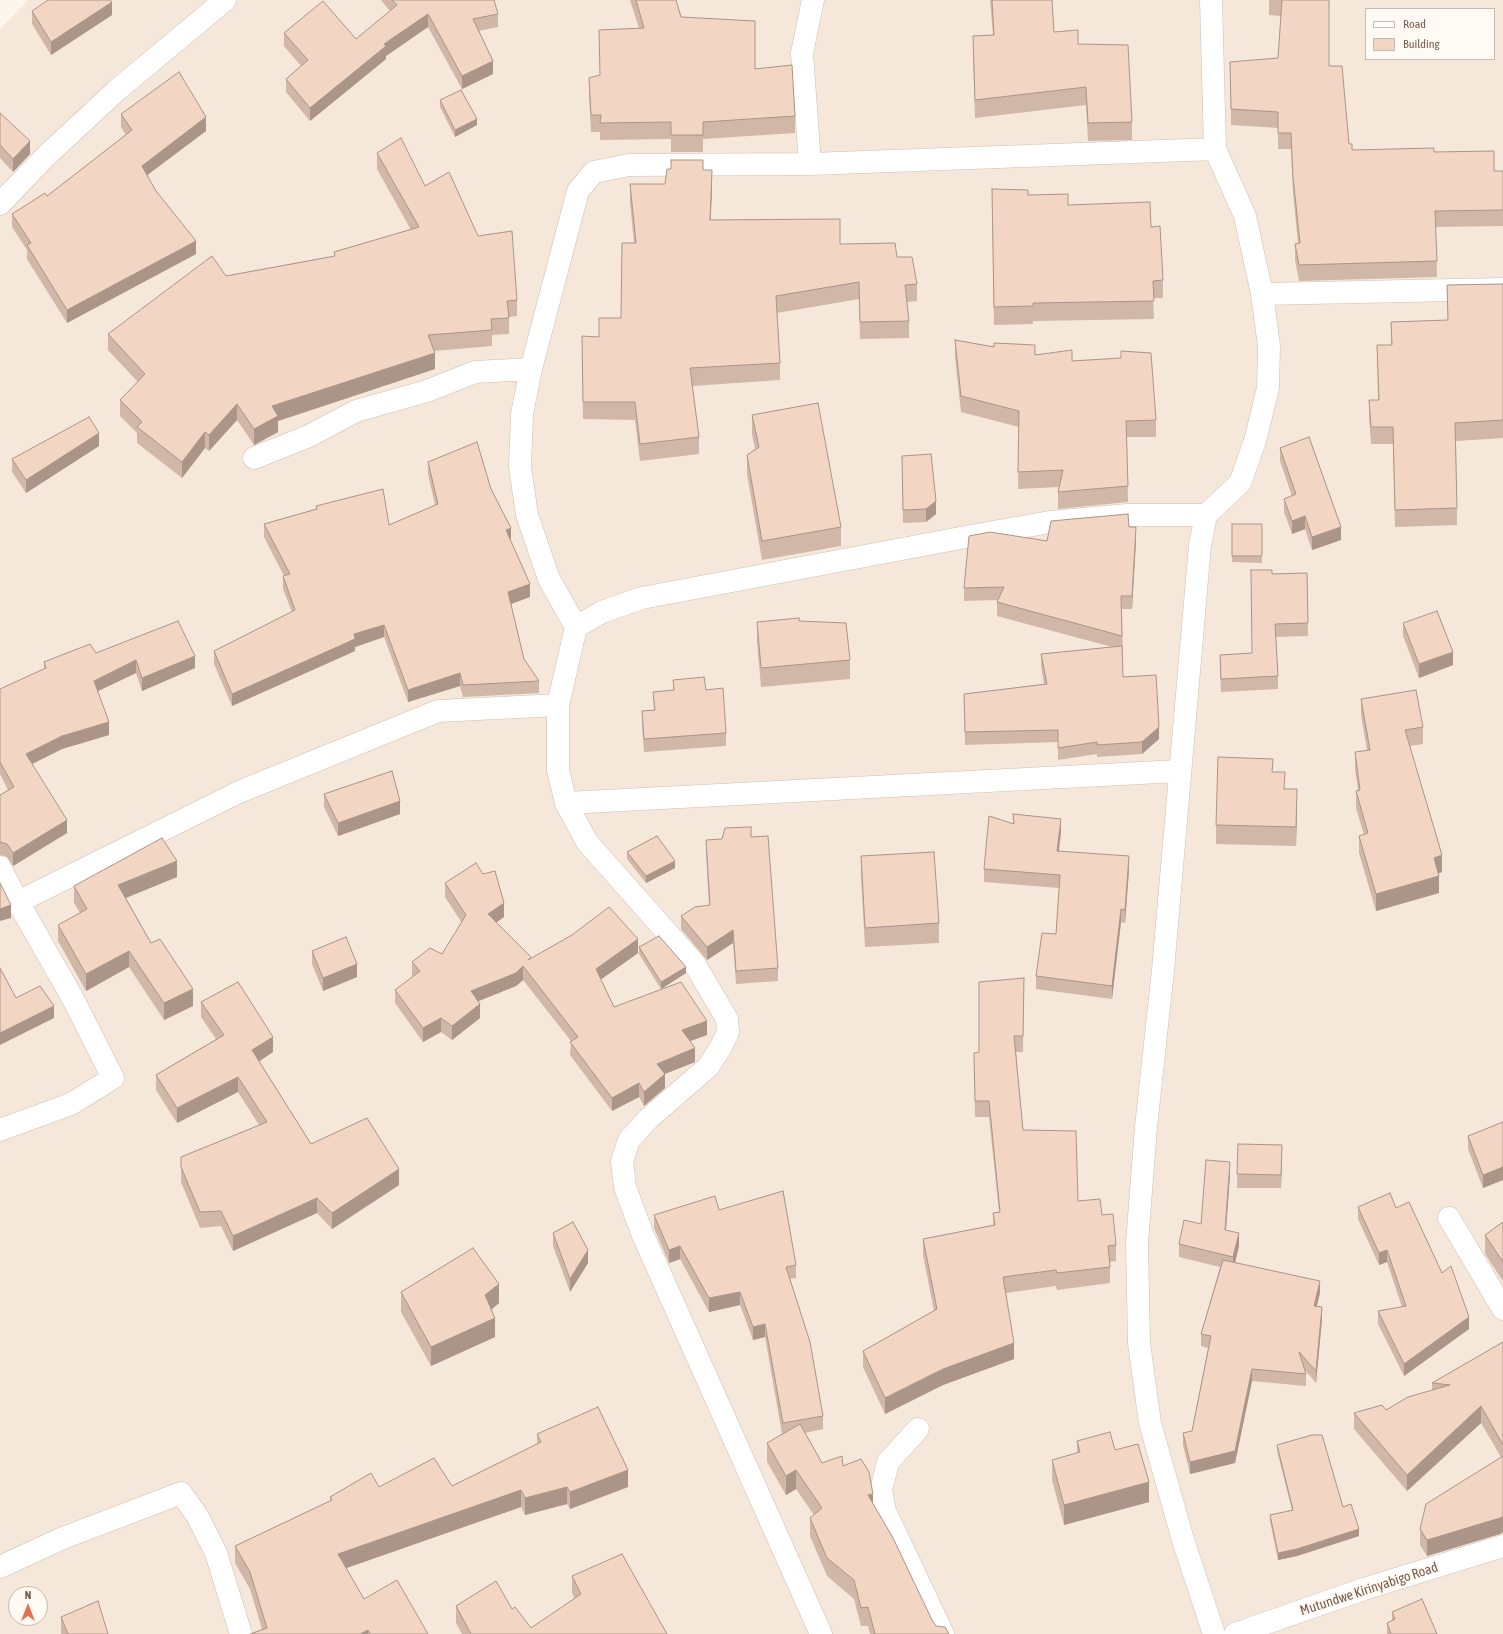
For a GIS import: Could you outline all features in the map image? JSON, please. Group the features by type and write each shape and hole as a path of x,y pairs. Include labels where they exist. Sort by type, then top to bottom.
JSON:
{"street":[{"path":"0,204 44,157 117,90 225,0"},
{"path":"810,164 802,53 813,0"},
{"path":"1211,0 1215,150 1245,216 1262,294 1268,346 1268,388 1255,441 1240,483 1206,515 1200,545 1179,771 1163,970 1146,1127 1137,1243 1139,1343 1150,1423 1183,1540 1214,1634"},
{"path":"821,1634 642,1233 625,1187 622,1161 629,1140 648,1119 708,1067 722,1047 728,1032 727,1019 694,963 587,842 566,804 558,770 558,705 576,627 549,579 527,515 520,466 522,414 531,369 578,191 594,172 629,165 810,164 1215,150"},
{"path":"1262,294 1503,289"},
{"path":"254,458 308,436 356,411 427,391 474,372 531,369"},
{"path":"576,627 602,612 642,598 970,536 1050,522 1127,515 1206,515"},
{"path":"18,902 239,792 438,711 558,705"},
{"path":"566,804 1179,771"},
{"path":"0,867 18,902 72,997 113,1078 71,1104 0,1130"},
{"path":"1449,1218 1503,1309"},
{"path":"918,1429 888,1462 881,1490 885,1511 943,1634"},
{"path":"0,1567 63,1538 181,1493 198,1517 216,1553 241,1634"},
{"name":"Mutundwe Kirinyabigo Road","path":"1235,1634 1364,1589 1503,1546"}],"shaded area":[{"path":"28,0 1503,0 1503,1634 0,1634 0,29"}],"building":[{"path":"48,0 110,0 112,2 51,42 32,11"},
{"path":"392,0 494,0 498,14 473,19 493,61 462,76 428,14 384,44 386,46 310,108 286,79 308,60 284,33 323,1 356,39 397,5"},
{"path":"636,0 676,0 681,17 755,21 755,69 792,65 795,116 703,122 703,135 671,135 671,122 600,123 601,115 591,115 589,78 600,75 599,30 644,28"},
{"path":"992,0 1052,0 1054,32 1078,30 1078,44 1128,45 1132,122 1088,123 1086,87 975,100 973,36 994,35"},
{"path":"1282,0 1329,0 1329,66 1342,66 1349,144 1352,144 1352,150 1434,148 1434,152 1494,151 1494,171 1503,171 1503,210 1435,211 1437,261 1299,265 1295,244 1300,243 1293,177 1291,133 1278,133 1278,112 1231,109 1230,62 1278,58"},
{"path":"179,72 206,117 142,166 156,191 196,241 67,310 27,245 31,243 12,214 45,193 47,196 132,130 121,114"},
{"path":"461,90 477,119 455,130 440,100"},
{"path":"0,113 30,141 13,159 0,145"},
{"path":"401,138 425,186 449,172 478,236 512,231 517,300 507,301 509,318 491,319 492,330 428,335 435,353 272,406 278,416 254,429 237,404 209,435 205,432 182,462 137,427 142,422 120,400 145,374 108,334 212,256 226,276 335,256 334,252 419,227 377,153"},
{"path":"671,160 703,160 703,170 712,170 710,220 840,219 840,244 895,243 897,257 912,257 917,284 905,285 909,321 860,322 859,282 776,296 780,363 690,368 699,437 640,444 635,402 583,402 582,336 599,337 599,318 621,318 622,243 636,243 630,184 665,184 667,169 671,169"},
{"path":"992,189 1028,190 1028,195 1068,194 1068,205 1150,202 1151,227 1160,226 1163,280 1153,281 1154,301 1033,303 1033,306 994,307"},
{"path":"1503,284 1503,420 1455,423 1457,508 1395,510 1393,427 1371,427 1369,400 1379,400 1377,345 1392,345 1391,322 1448,320 1447,285"},
{"path":"955,340 994,347 994,343 1035,345 1035,355 1072,350 1072,361 1121,358 1121,351 1151,353 1156,420 1126,421 1128,486 1058,492 1063,470 1018,472 1019,411 961,396"},
{"path":"818,403 841,527 762,541 747,455 759,447 752,415"},
{"path":"89,417 99,433 26,480 12,459"},
{"path":"1309,437 1341,527 1312,537 1305,516 1292,521 1284,499 1296,494 1280,448"},
{"path":"477,442 491,489 511,528 506,530 530,584 508,592 524,659 539,681 463,685 460,673 408,690 384,625 354,634 355,639 232,694 214,651 295,610 283,576 290,574 264,524 317,509 316,506 383,489 389,525 438,504 428,462"},
{"path":"931,454 936,501 926,509 903,510 902,456"},
{"path":"1128,514 1129,527 1136,527 1132,596 1121,596 1122,636 997,602 1004,587 964,588 969,536 990,532 1047,541 1051,521"},
{"path":"1232,524 1262,524 1262,556 1232,556"},
{"path":"1251,570 1272,570 1272,574 1307,573 1308,623 1275,624 1278,676 1221,679 1220,655 1252,653"},
{"path":"1437,611 1453,652 1419,664 1403,623"},
{"path":"799,618 799,621 846,623 850,660 761,668 757,622"},
{"path":"178,621 195,656 142,678 136,660 94,681 109,722 62,736 26,754 67,820 13,853 7,844 0,842 0,795 14,787 0,762 0,689 46,668 44,662 90,644 96,653"},
{"path":"1122,646 1123,677 1156,675 1159,727 1142,742 1097,745 1097,742 1058,748 1058,730 965,732 964,694 1047,684 1041,654"},
{"path":"704,677 706,690 723,688 726,733 644,739 642,711 655,710 653,692 674,690 673,680"},
{"path":"1416,690 1423,727 1405,730 1442,855 1434,858 1439,876 1376,894 1359,836 1368,833 1356,791 1360,790 1355,752 1370,750 1361,699"},
{"path":"1218,757 1273,759 1272,772 1285,772 1284,789 1297,789 1296,827 1216,825"},
{"path":"392,771 400,801 338,823 324,794"},
{"path":"1013,814 1061,819 1057,851 1129,856 1125,910 1121,909 1112,986 1036,976 1042,933 1056,934 1060,875 984,869 989,816 1014,824"},
{"path":"751,827 751,837 768,836 778,968 736,971 733,930 707,947 681,916 695,907 710,905 706,840 722,839 725,828"},
{"path":"657,836 675,861 646,876 627,852"},
{"path":"162,838 177,861 118,885 151,943 160,939 193,989 164,1003 129,951 86,974 58,925 87,909 74,886"},
{"path":"934,852 939,923 865,928 861,856"},
{"path":"476,863 483,874 495,871 504,903 488,914 531,957 528,960 572,935 609,907 638,939 596,969 614,1007 681,982 707,1021 682,1030 695,1048 657,1064 665,1074 644,1092 639,1083 612,1098 570,1042 578,1037 523,966 516,973 471,991 480,1004 452,1026 441,1018 423,1028 395,990 420,971 412,962 430,948 442,954 466,915 445,883"},
{"path":"0,883 11,905 0,909"},
{"path":"659,936 686,967 661,982 639,947"},
{"path":"346,937 357,964 323,978 312,951"},
{"path":"0,968 16,998 40,986 54,1006 0,1033"},
{"path":"1024,978 1023,1036 1014,1036 1023,1130 1076,1131 1078,1201 1100,1199 1102,1215 1113,1214 1116,1245 1108,1246 1110,1267 1057,1273 1056,1270 1003,1277 1014,1343 943,1369 885,1398 863,1351 937,1309 923,1239 995,1225 993,1213 1000,1212 989,1101 975,1101 974,1053 979,1052 979,982"},
{"path":"238,982 273,1037 252,1050 311,1144 367,1118 399,1169 332,1213 317,1198 233,1236 221,1211 200,1212 181,1167 181,1157 267,1122 238,1077 177,1108 156,1075 224,1035 201,1002"},
{"path":"1503,1122 1503,1167 1483,1175 1468,1136"},
{"path":"1238,1144 1282,1145 1281,1175 1237,1174"},
{"path":"1206,1160 1230,1162 1225,1230 1239,1233 1233,1257 1179,1244 1184,1220 1201,1224"},
{"path":"783,1191 796,1265 786,1267 810,1342 823,1416 783,1423 765,1324 753,1327 740,1292 709,1298 680,1246 669,1250 654,1215 715,1196 719,1210"},
{"path":"1390,1193 1396,1208 1409,1202 1442,1273 1451,1266 1469,1317 1404,1364 1378,1311 1406,1306 1387,1250 1379,1253 1358,1207"},
{"path":"573,1222 588,1250 570,1279 553,1233"},
{"path":"1503,1222 1503,1262 1485,1235"},
{"path":"473,1248 499,1284 485,1295 495,1318 431,1347 401,1292"},
{"path":"1223,1260 1320,1281 1314,1306 1322,1307 1316,1371 1299,1352 1306,1374 1252,1369 1235,1451 1190,1462 1183,1433 1192,1431 1211,1336 1201,1334"},
{"path":"1503,1342 1503,1445 1481,1406 1407,1475 1354,1413 1382,1405 1386,1410 1408,1397 1450,1385 1432,1383"},
{"path":"598,1407 628,1470 570,1492 567,1487 525,1498 521,1490 338,1554 364,1599 397,1580 428,1634 370,1634 368,1630 360,1634 250,1634 267,1628 250,1572 235,1546 332,1500 330,1497 371,1473 379,1487 434,1458 452,1486 541,1442 537,1434"},
{"path":"800,1424 822,1463 842,1456 843,1466 861,1459 869,1472 873,1494 868,1495 893,1538 932,1620 936,1626 945,1627 949,1634 875,1634 868,1607 861,1608 854,1580 827,1558 810,1518 822,1508 796,1470 786,1476 767,1443"},
{"path":"1110,1432 1115,1450 1138,1444 1149,1482 1064,1505 1052,1460 1080,1452 1077,1441"},
{"path":"1312,1435 1322,1435 1343,1507 1351,1504 1359,1529 1297,1549 1278,1553 1270,1515 1293,1510 1277,1445"},
{"path":"1503,1456 1503,1516 1427,1540 1420,1529 1426,1504"},
{"path":"622,1554 667,1634 471,1634 456,1606 496,1581 512,1609 515,1607 531,1628 581,1594 572,1576"},
{"path":"1422,1599 1437,1634 1391,1634 1387,1623 1395,1619 1392,1612"},
{"path":"98,1601 108,1634 68,1634 61,1617"}]}
